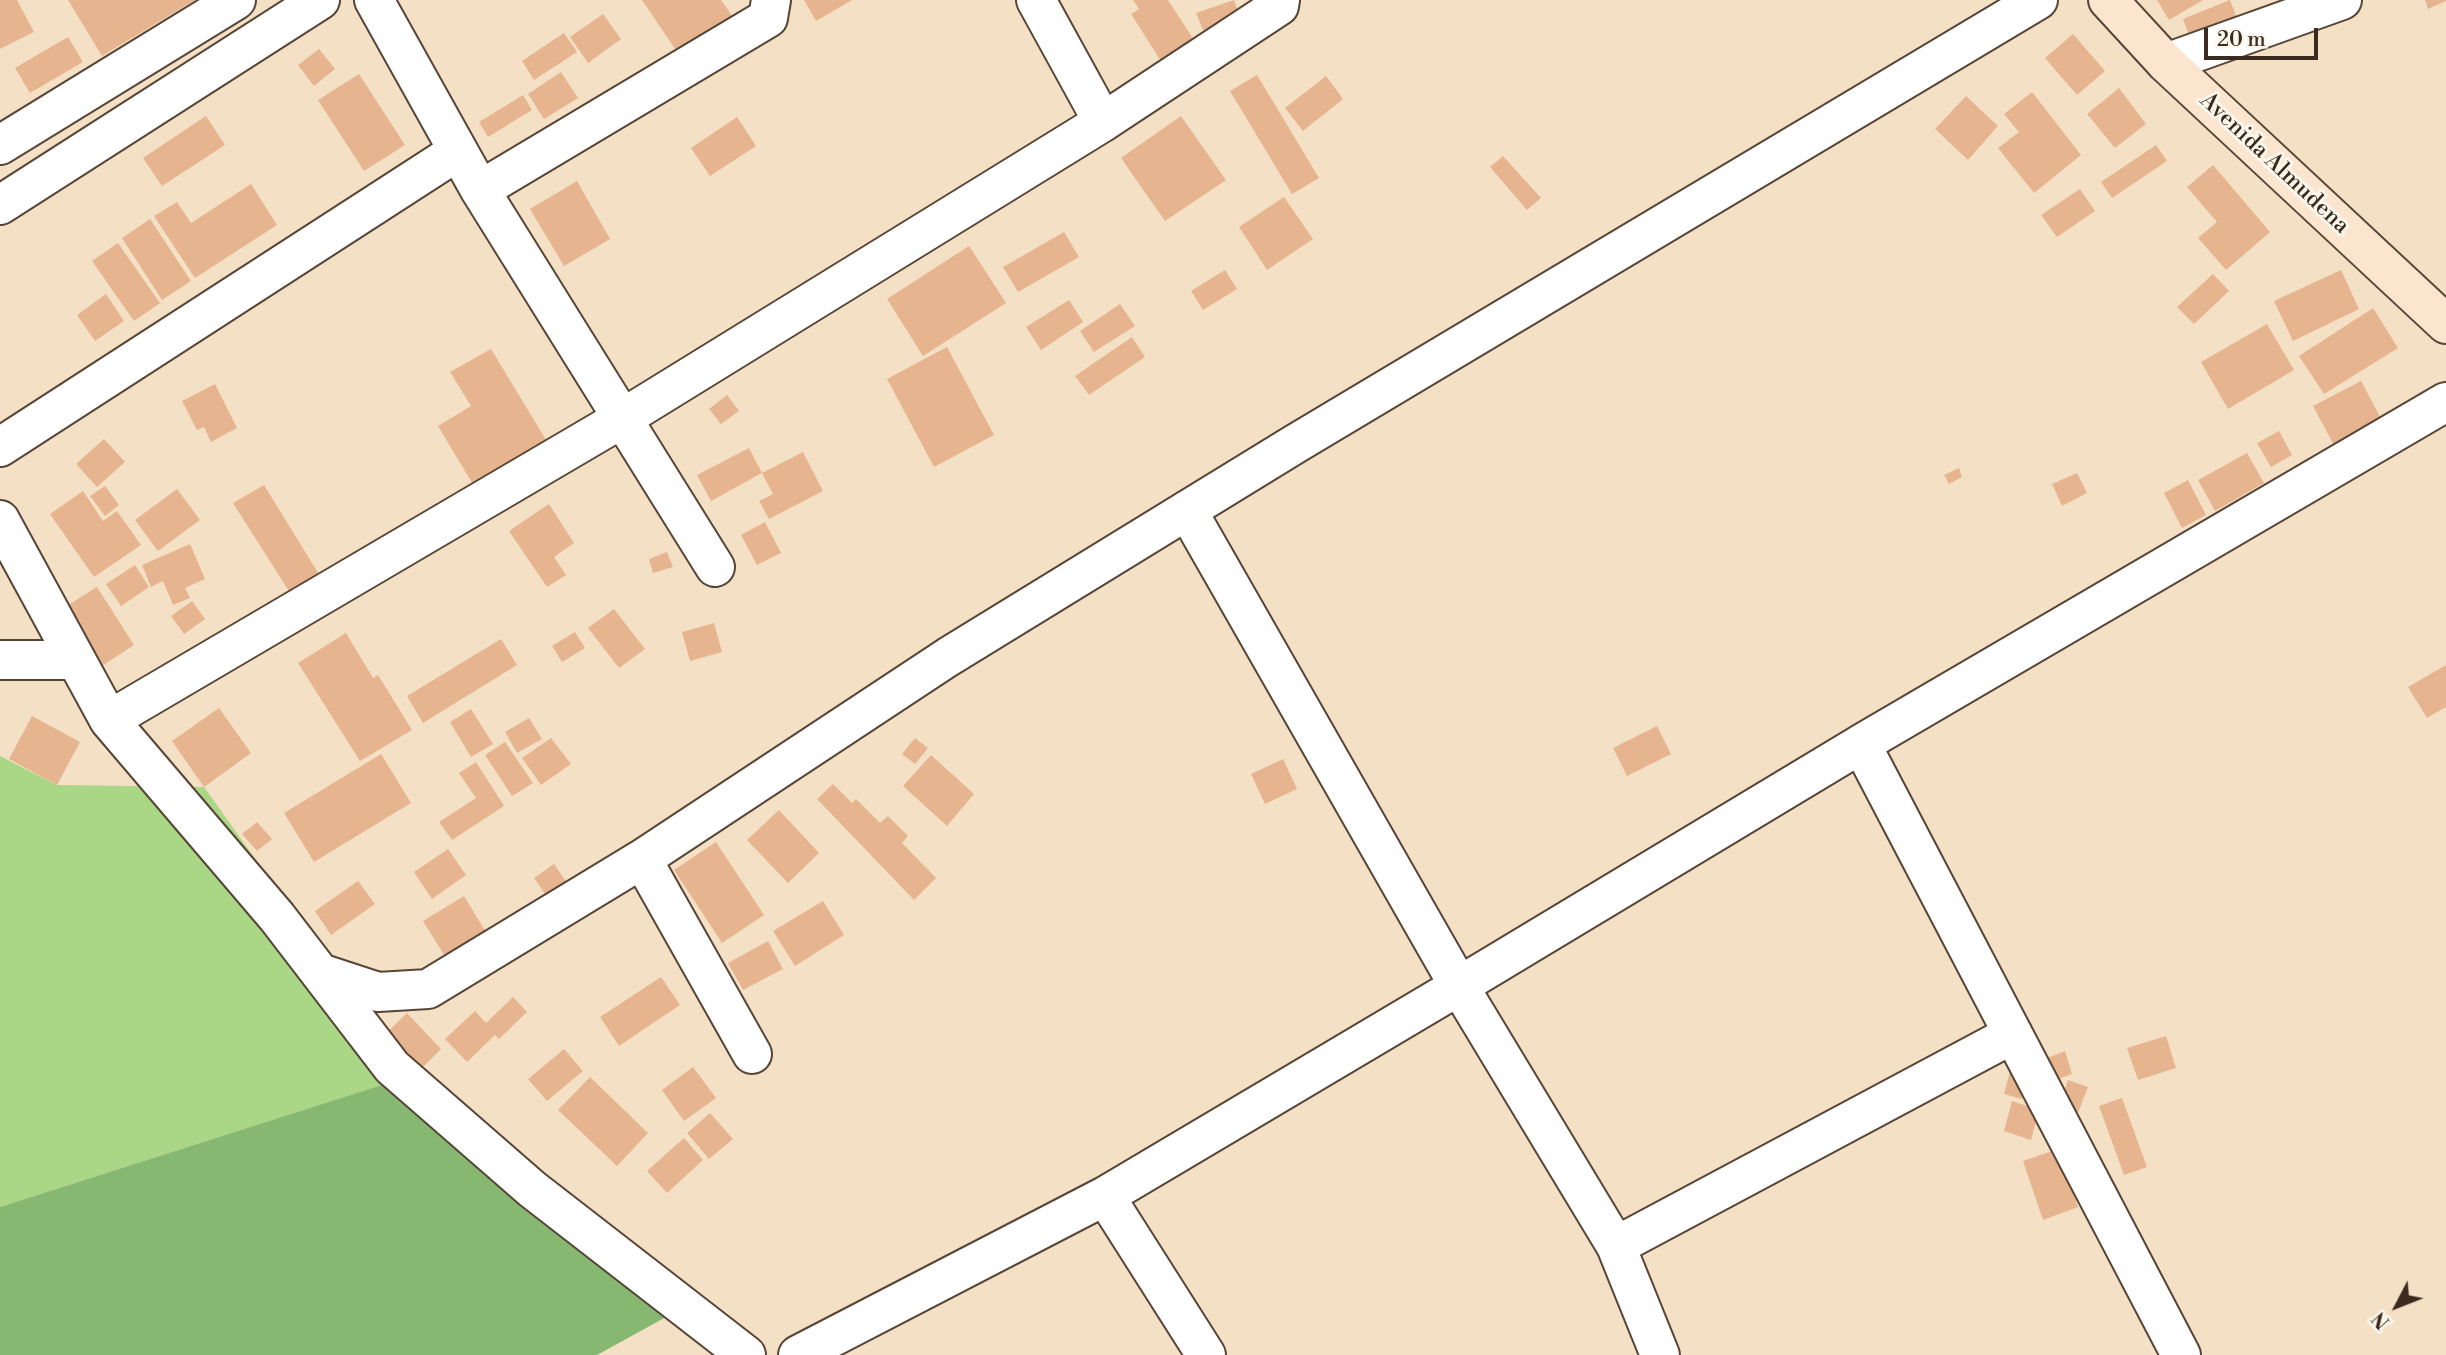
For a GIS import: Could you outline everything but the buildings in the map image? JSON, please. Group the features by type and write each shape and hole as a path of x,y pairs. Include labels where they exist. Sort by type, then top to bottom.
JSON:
{"street":[{"path":"0,145 236,0"},
{"path":"0,205 320,0"},
{"path":"374,0 480,190 715,567"},
{"path":"480,190 768,18 771,0"},
{"path":"1036,0 1103,122"},
{"path":"109,720 622,418 1103,122 1279,6 1280,0"},
{"path":"320,973 378,992 428,989 642,859 948,657 2038,0"},
{"name":"Avenida Almudena","path":"2108,0 2166,64 2446,324"},
{"path":"2166,64 2342,0"},
{"path":"0,447 458,151"},
{"path":"798,1355 1105,1196 1861,744 2446,402"},
{"path":"1188,510 1459,986 1616,1246 1660,1355"},
{"path":"0,520 109,720 277,917 392,1067 532,1189 746,1355"},
{"path":"0,660 76,660"},
{"path":"1861,744 2180,1355"},
{"path":"642,859 752,1054"},
{"path":"1616,1246 2012,1034"},
{"path":"1105,1196 1206,1355"}],"green space":[{"path":"0,756 57,785 204,787 382,1037 416,1074 0,1207"},
{"path":"416,1074 688,1305 597,1355 0,1355 0,1207"}]}
